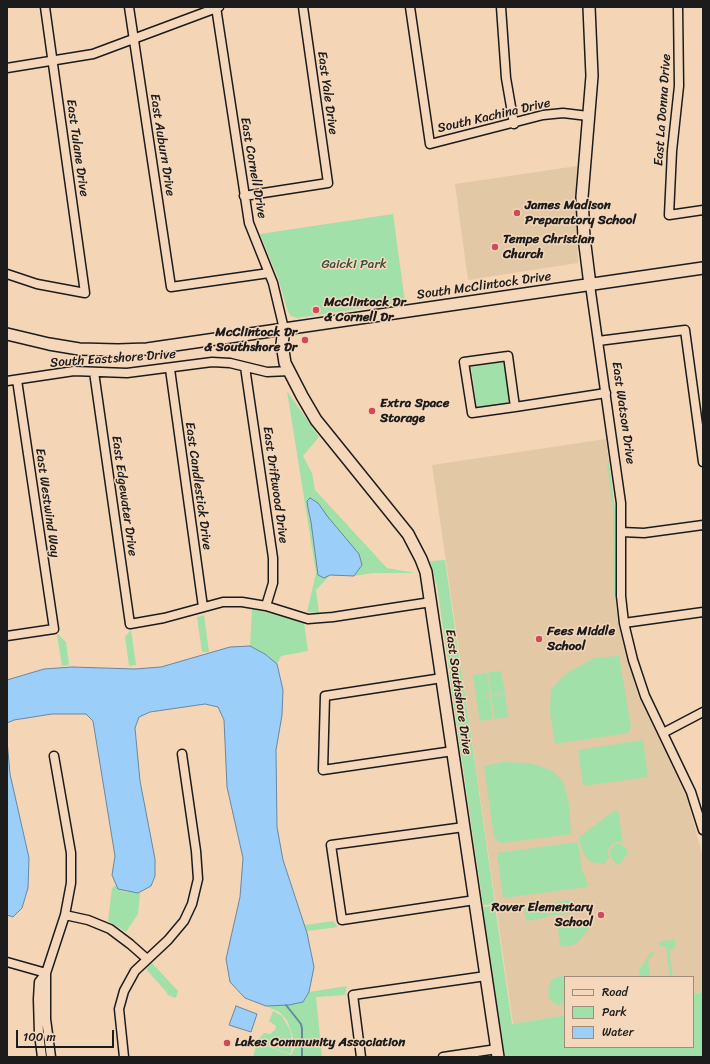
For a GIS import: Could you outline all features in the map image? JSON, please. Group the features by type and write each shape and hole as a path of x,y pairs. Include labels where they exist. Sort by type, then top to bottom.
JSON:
{"street":[{"name":"East Tulane Drive","path":"7,274 37,284 85,293 45,7"},
{"name":"East Auburn Drive","path":"129,7 171,287 269,273"},
{"path":"7,68 53,62 93,54 134,40 217,7"},
{"name":"East Cornell Drive","path":"217,7 249,223 278,300 284,330"},
{"name":"East Yale Drive","path":"244,196 328,183 303,7"},
{"name":"South Kachina Drive","path":"410,7 430,144 543,116 563,113 588,116"},
{"path":"502,7 506,78 514,124"},
{"name":"East Watson Drive","path":"589,7 592,76 582,197 584,237 620,497 622,532 621,596 624,623 641,685 700,808 703,830"},
{"name":"East La Donna Drive","path":"678,7 679,86 672,151 669,214 703,210"},
{"name":"South McClintock Drive","path":"7,334 60,346 118,350 163,347 703,268"},
{"name":"East Southshore Drive","path":"284,330 282,344 285,363 316,420 408,534 423,564 442,678 497,1053"},
{"path":"598,341 685,330 701,432 703,462"},
{"path":"515,407 508,356 464,362 472,413 515,407 606,393"},
{"name":"South Eastshore Drive","path":"7,381 74,371 127,373 170,369 212,362 230,363 267,372 290,371"},
{"name":"East Driftwood Drive","path":"245,367 273,558 273,583 266,606"},
{"name":"East Candlestick Drive","path":"170,369 203,607"},
{"name":"East Edgewater Drive","path":"94,372 130,624 164,618 203,607"},
{"name":"East Westwind Way","path":"7,636 54,629 17,380"},
{"path":"622,532 644,533 703,525"},
{"path":"203,607 229,602 242,602 266,606 308,619 430,602"},
{"path":"624,623 703,612"},
{"path":"442,678 326,696 322,770 453,751"},
{"path":"663,733 703,712"},
{"path":"124,1057 119,1009 124,991 135,971 168,940 184,921 192,904 198,879 196,851 182,754"},
{"path":"42,1057 39,1034 39,982 46,973 66,915 71,883 71,853 54,756"},
{"path":"464,827 331,845 342,920 475,900"},
{"path":"66,915 88,920 110,929 147,959"},
{"path":"7,962 46,973"},
{"path":"46,973 46,1019 51,1057"},
{"path":"361,1057 353,995 486,976"},
{"path":"443,1057 497,1053"}],"shaded area":[{"name":"James Madison Preparatory School","path":"577,166 576,192 578,263 468,280 455,184"},
{"name":"Fees Middle School","path":"606,439 615,509 614,576 616,605 624,646 638,695 687,798 703,857 703,992 694,993 694,976 564,976 564,1015 513,1024 432,465"}],"green space":[{"name":"Gaicki Park","path":"393,214 405,302 297,318 291,316 288,312 278,278 260,234"},
{"path":"504,362 510,403 477,408 471,367"},
{"path":"287,391 319,437 303,456 312,473 315,490 387,568 415,573 373,573 354,576 330,575 316,590 319,613 307,612 316,573"},
{"path":"607,463 609,463 615,509 616,595 614,595 613,511"},
{"path":"445,560 460,664 449,669 437,586 430,561"},
{"path":"252,608 304,623 308,651 281,656 277,664 265,654 250,646"},
{"path":"204,615 209,652 202,652 197,617"},
{"path":"131,630 136,665 129,666 125,637"},
{"path":"58,634 66,642 69,665 62,666"},
{"path":"619,656 631,727 628,733 555,744 550,713 551,690 564,675 594,658"},
{"path":"461,666 495,904 483,905 449,672"},
{"path":"501,671 505,693 491,695 488,672"},
{"path":"487,673 490,696 476,698 473,675"},
{"path":"505,694 508,717 495,719 491,696"},
{"path":"490,697 493,719 480,721 476,698"},
{"path":"643,740 648,777 583,786 578,750"},
{"path":"503,762 530,763 553,771 564,783 569,805 571,834 501,843 494,838 484,766"},
{"path":"615,810 618,811 623,843 618,841 610,846 608,851 609,858 605,864 590,862 582,850 579,837"},
{"path":"578,842 582,870 588,884 587,887 503,898 497,853"},
{"path":"619,843 627,849 628,853 620,864 617,865 611,857 610,852 613,846"},
{"path":"116,885 122,891 140,893 138,914 126,932 108,921 112,888"},
{"path":"569,900 572,913 549,916 547,904"},
{"path":"546,904 548,917 526,921 524,908"},
{"path":"495,906 512,1024 564,1015 564,1048 694,1048 694,993 703,992 703,1057 505,1057 483,907"},
{"path":"569,920 578,920 589,929 576,944 563,947 560,945 558,928 562,923"},
{"path":"333,921 338,927 307,931 305,925"},
{"path":"675,940 675,947 669,951 673,976 670,976 666,948 658,944 662,941"},
{"path":"652,951 654,951 654,954 648,960 650,976 639,976 640,968"},
{"path":"152,963 178,991 176,998 167,995 168,994 146,969"},
{"path":"564,975 566,976 564,976 564,1004 557,1005 549,999 548,989 552,979"},
{"path":"347,986 345,995 316,997 322,1057 253,1057 257,1043 291,1055 294,1049 294,1040 287,1020 279,1012 266,1006 289,1005 303,1002 309,992"},
{"path":"273,1011 282,1016 290,1030 293,1045 290,1054 258,1043 259,1038 264,1033 270,1034 275,1030 276,1026 269,1021"}],"water":[{"path":"310,498 318,503 359,554 362,565 354,576 330,575 324,578 318,575 307,501"},
{"path":"250,646 265,654 277,664 283,690 282,715 276,750 277,827 283,860 307,933 314,967 309,992 303,1002 289,1005 266,1006 245,998 230,982 226,959 240,897 243,858 227,787 224,720 218,707 205,704 150,712 139,717 135,728 140,781 155,859 155,876 151,886 138,893 118,889 112,875 115,856 93,721 86,714 52,714 14,720 7,723 7,680 44,669 72,667 135,669 161,667 230,647"},
{"path":"7,740 10,774 29,858 28,888 22,908 13,917 7,915"},
{"path":"236,1006 257,1014 251,1032 229,1025"}],"waterway":[{"path":"286,1005 301,1024 302,1057"}],"place":[{"name":"James Madison Preparatory School","path":"517,213"},
{"name":"Tempe Christian Church","path":"495,247"},
{"name":"McClintock Dr & Cornell Dr","path":"316,310"},
{"name":"McClintock Dr & Southshore Dr","path":"305,340"},
{"name":"Extra Space Storage","path":"372,411"},
{"name":"Fees Middle School","path":"539,639"},
{"name":"Rover Elementary School","path":"601,915"},
{"name":"Lakes Community Association","path":"227,1043"}]}
